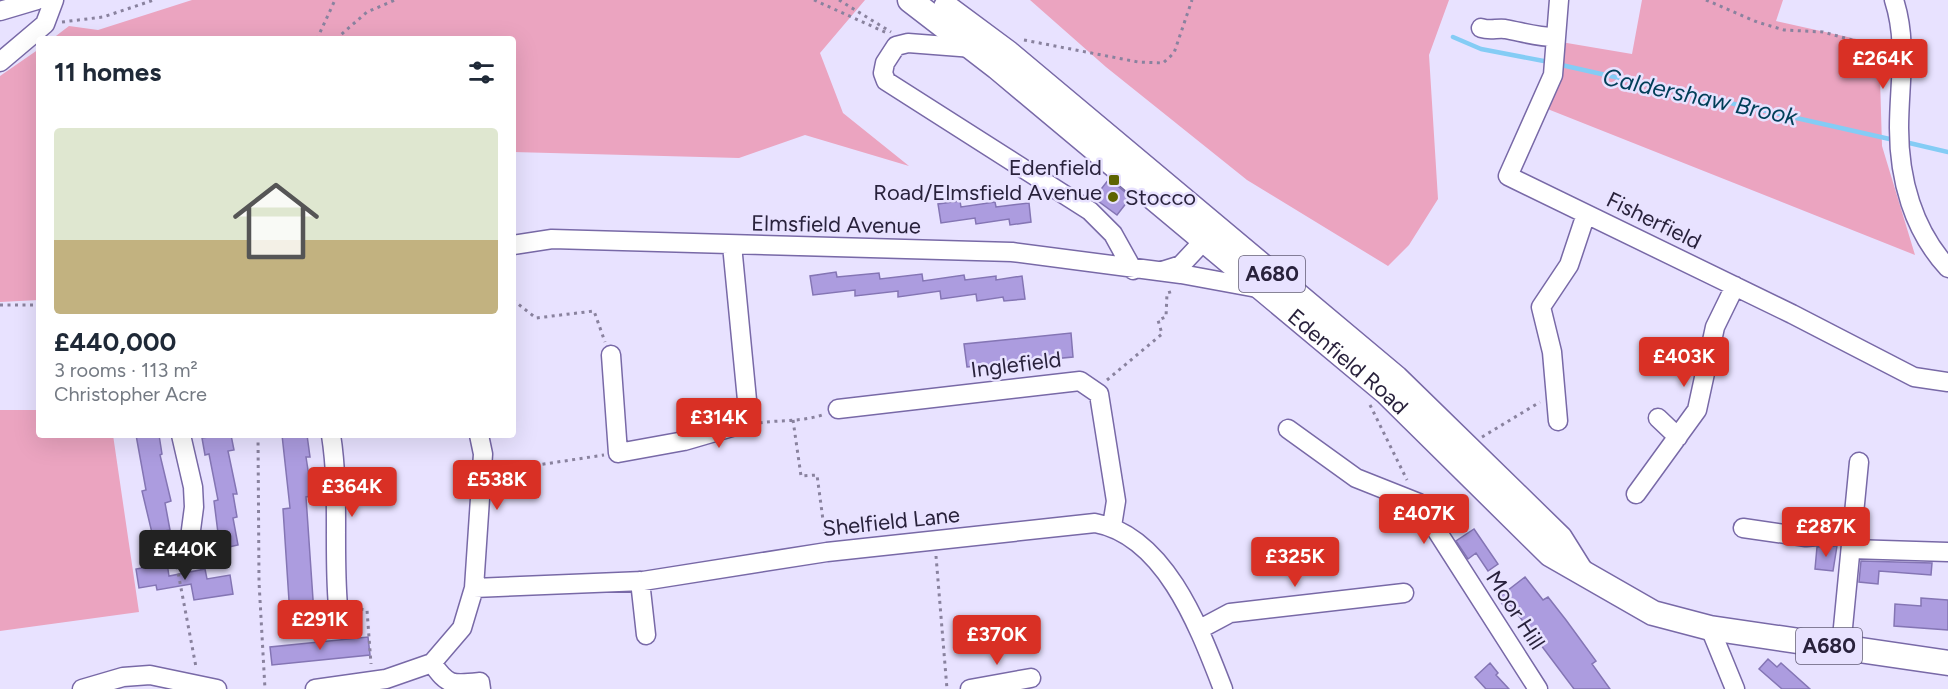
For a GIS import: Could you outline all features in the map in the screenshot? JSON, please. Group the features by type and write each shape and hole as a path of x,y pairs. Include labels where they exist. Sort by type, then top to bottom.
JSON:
{"main road":[{"name":"Edenfield Road","path":"910,0 1396,378 1454,443"},
{"name":"Edenfield Road","path":"937,0 1008,53 1210,234 1257,288 1386,392 1454,443 1560,538 1583,574 1653,613 1710,628 1948,663"}],"street":[{"path":"0,11 37,0"},
{"path":"0,62 45,24 54,0"},
{"name":"Fisherfield","path":"1559,0 1553,75 1508,176 1735,286 1914,377 1948,382"},
{"path":"1894,0 1900,16 1904,54 1899,129 1907,198 1934,252 1948,268"},
{"path":"1481,28 1491,31 1502,22 1554,44"},
{"path":"973,48 908,43 896,46 885,63 883,74 886,81 1090,211 1113,234 1133,270"},
{"path":"1558,421 1552,352 1541,307 1569,265 1586,214"},
{"path":"1158,273 1181,265 1210,234"},
{"name":"Elmsfield Avenue","path":"516,245 552,239 1012,252 1133,270 1181,274 1257,288"},
{"path":"611,355 618,453 684,441 732,427 747,400 732,245"},
{"path":"1636,494 1697,410 1715,327 1735,286"},
{"name":"Inglefield","path":"838,409 1080,381 1094,390"},
{"path":"1094,390 1099,394 1116,501 1112,526"},
{"path":"1658,418 1678,437"},
{"path":"1288,429 1356,478 1419,503"},
{"path":"182,438 193,497 189,544"},
{"path":"331,438 334,454 334,558 338,606"},
{"path":"317,689 373,681 432,663 462,628 474,588 483,454 480,438"},
{"path":"1841,648 1860,462"},
{"name":"Moor Hill","path":"1419,503 1538,689"},
{"name":"Shelfield Lane","path":"474,588 640,581 826,552 1095,523 1112,526 1140,542 1162,567 1200,629 1223,689"},
{"path":"1743,528 1948,552"},
{"path":"640,581 646,635"},
{"path":"1200,629 1230,613 1404,593"},
{"path":"1710,628 1735,689"},
{"path":"432,663 454,685 480,682 481,689"},
{"path":"82,689 123,677 150,675 205,688"},
{"path":"970,689 1031,678"}],"path":[{"path":"45,24 103,17 154,0"},
{"path":"318,36 335,0"},
{"path":"339,36 367,12 395,0"},
{"path":"814,0 908,43"},
{"path":"839,0 908,43"},
{"path":"1008,53 1026,39 1138,62 1163,63 1174,53 1192,0"},
{"path":"1706,0 1757,22 1784,30 1823,32 1904,54"},
{"path":"1094,390 1162,334 1158,320 1166,316 1167,293 1177,290 1181,274"},
{"path":"516,302 536,318 594,311 598,328 611,355"},
{"path":"0,305 36,305"},
{"path":"1454,443 1556,395"},
{"path":"1369,403 1419,503"},
{"path":"732,427 777,419 806,421 838,409"},
{"path":"793,420 801,476 817,475 826,552"},
{"path":"258,438 259,582 265,689"},
{"path":"481,473 618,453"},
{"path":"934,540 947,689"},
{"path":"189,544 179,556 177,567 205,688"},
{"path":"338,606 367,610 373,681"}],"shaded area":[{"path":"192,0 865,0 820,53 843,113 909,166 805,135 739,158 516,152 516,36 56,36 69,26 98,30"},
{"path":"1030,0 1449,0 1429,55 1438,199 1409,245 1388,266 1247,180 1106,67"},
{"path":"1642,0 1783,0 1776,21 1879,44 1882,146 1915,255 1540,106 1561,42 1632,54"},
{"path":"36,51 36,300 0,302 0,76"},
{"path":"0,410 36,410 36,438 113,438 139,612 0,631"}],"building":[{"name":"Stocco","path":"1109,179 1131,197 1117,215 1094,198"},
{"path":"960,201 961,207 995,202 996,207 1029,203 1031,222 1010,225 1009,219 976,224 975,218 941,223 938,204"},
{"path":"836,272 837,277 879,273 880,279 922,274 923,281 964,275 965,280 996,276 996,280 1022,276 1025,299 1004,301 1003,297 977,301 976,294 941,299 940,291 898,297 898,291 855,296 855,290 813,295 810,276"},
{"path":"1071,333 1073,357 967,367 964,344"},
{"path":"137,438 159,438 162,454 160,455 171,501 165,503 170,530 152,533 142,491 146,490"},
{"path":"202,438 232,438 234,450 228,451 237,494 233,494 237,517 233,518 238,545 220,549 214,501 218,500 209,454 205,455"},
{"path":"282,438 307,438 310,457 306,457 312,496 306,497 314,614 290,616 283,509 290,508"},
{"path":"1474,529 1498,564 1488,571 1476,553 1468,559 1456,541"},
{"path":"1837,546 1833,571 1815,569 1817,547"},
{"path":"1861,561 1932,563 1931,575 1879,571 1878,584 1859,582"},
{"path":"167,563 169,576 205,569 207,579 230,575 233,594 194,600 191,584 157,590 156,585 139,588 136,569"},
{"path":"1525,577 1543,600 1548,597 1566,620 1596,661 1592,664 1610,689 1574,689 1510,604 1505,608 1498,598"},
{"path":"1921,598 1948,600 1948,630 1894,626 1895,604 1921,606"},
{"path":"368,637 370,655 272,665 270,647"},
{"path":"1768,659 1777,667 1781,663 1810,689 1782,689 1759,669"},
{"path":"1490,663 1498,673 1496,675 1509,689 1486,689 1475,677"}],"waterway":[{"name":"Caldershaw Brook","path":"1453,37 1481,49 1549,62"},
{"name":"Caldershaw Brook","path":"1557,64 1894,140"},
{"name":"Caldershaw Brook","path":"1905,142 1948,152"}],"place":[{"name":"Edenfield Road/Elmsfield Avenue","path":"1114,180"},
{"name":"Stocco","path":"1113,197"}]}
